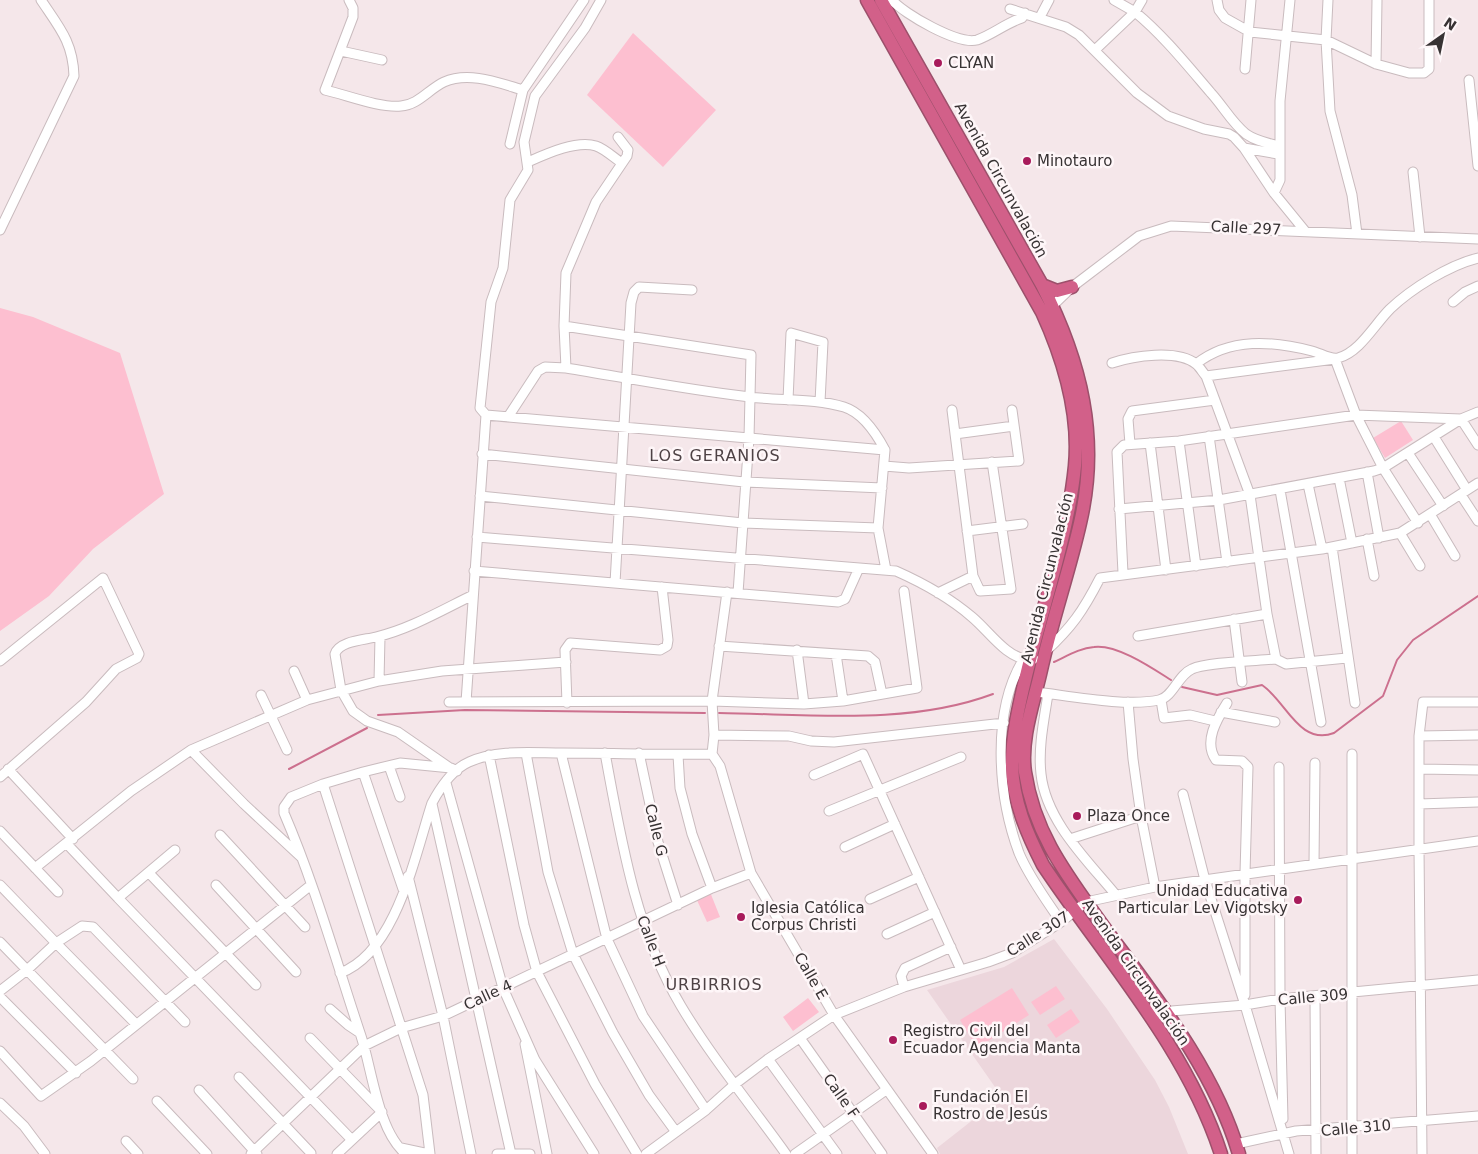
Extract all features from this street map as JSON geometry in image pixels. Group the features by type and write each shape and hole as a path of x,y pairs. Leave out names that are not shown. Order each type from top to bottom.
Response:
{"highway":[{"name":"Avenida Circunvalación","path":"867,0 1047,309 1064,330 1080,381 1087,428 1088,469 1081,522 1045,652 1042,693 1027,729 1024,770 1031,804 1054,856 1166,1012 1209,1083 1237,1149"},
{"name":"Avenida Circunvalación","path":"880,0 1042,285 1067,381 1075,425 1075,465 1067,516 1026,660 1013,739 1012,767 1018,806 1030,840 1044,865 1148,1013 1191,1082 1203,1105 1221,1154"},
{"path":"1042,285 1057,291 1072,287"}],"street":[{"path":"0,230 74,76 73,58 68,41 41,0"},
{"path":"349,0 353,12 341,51 325,90 390,106 402,106 417,102 444,82 462,78 485,79 523,90"},
{"path":"510,144 523,90 584,0"},
{"path":"601,0 586,28 535,96 524,142 528,170 510,200 502,268 491,302 480,408 486,415 885,450"},
{"path":"892,0 907,13 965,40 982,38 1022,18 1025,13"},
{"path":"1040,17 1050,0"},
{"path":"1114,0 1134,12 1150,25 1246,133 1279,150"},
{"path":"1096,49 1134,12 1142,0"},
{"path":"1216,0 1219,10 1225,18 1250,32 1326,40 1376,64 1409,73 1427,71 1430,0"},
{"path":"1245,69 1250,32 1251,0"},
{"path":"1274,193 1280,180 1279,150 1290,0"},
{"path":"1328,0 1326,40 1330,111 1352,195 1357,234"},
{"path":"1376,64 1377,0"},
{"path":"1010,10 1040,17 1066,27 1096,49 1137,93 1168,116 1204,129 1229,134 1244,148 1274,193 1305,231"},
{"path":"341,51 382,60"},
{"path":"1469,80 1478,166"},
{"path":"566,368 564,290 571,258 596,202 628,153 618,137"},
{"path":"528,162 554,151 590,145 600,148 622,163"},
{"path":"1244,148 1279,150"},
{"path":"1413,172 1420,237"},
{"name":"Calle 297","path":"1047,309 1072,287 1139,236 1171,226 1478,239"},
{"path":"1206,376 1335,359 1345,356 1360,344 1401,299 1462,262 1478,258"},
{"path":"1453,302 1465,292 1478,286"},
{"path":"614,583 631,303 636,288 692,290"},
{"path":"564,326 751,356 749,438 744,482 738,593"},
{"path":"788,400 791,333 823,342 820,402"},
{"path":"1196,364 1204,358 1228,347 1258,342 1288,345 1335,359"},
{"path":"1112,363 1130,357 1154,355 1181,358 1196,364 1206,376 1250,495 1267,614 1276,659"},
{"path":"1335,359 1356,415 1383,468 1418,522"},
{"path":"508,417 538,372 545,368 566,368 750,397 820,402 846,407 863,419 877,435 885,450 878,528 886,570"},
{"path":"1130,444 1128,419 1132,411 1215,400"},
{"path":"952,410 973,576 980,591 1011,589 992,462"},
{"path":"884,466 909,468 1018,461 1012,410"},
{"path":"1119,509 1219,500 1280,490 1383,468 1461,419 1478,412"},
{"path":"466,702 486,415"},
{"path":"1123,573 1117,452 1124,445 1179,441 1356,415 1461,419"},
{"path":"1461,419 1478,445"},
{"path":"955,434 1014,426"},
{"path":"1209,436 1227,562"},
{"path":"1434,437 1478,521"},
{"path":"1179,441 1196,566"},
{"path":"1150,443 1166,570"},
{"path":"1408,452 1443,506"},
{"path":"482,454 744,482 882,488"},
{"path":"1367,472 1379,538"},
{"path":"1339,478 1352,543"},
{"path":"1308,484 1322,549"},
{"path":"1061,922 1020,855 1009,819 1001,772 1004,707 1015,672 1026,660 1045,652 1070,629 1085,607 1100,578 1123,573 1166,570 1322,549 1400,533 1478,484"},
{"path":"1280,490 1322,722"},
{"path":"480,496 743,523 878,528"},
{"path":"1430,514 1455,556"},
{"path":"967,531 1023,524"},
{"path":"1400,533 1420,566"},
{"path":"477,537 896,571 920,581 938,593 973,617 1013,656 1026,660"},
{"path":"1367,539 1374,576"},
{"path":"1332,547 1355,703"},
{"path":"474,571 838,602 844,598 859,568"},
{"path":"938,593 973,576"},
{"path":"0,661 103,578 139,654 136,658 116,669 86,702 0,778"},
{"path":"568,703 565,650 572,642 660,650 665,648 668,642 662,587"},
{"path":"449,702 568,703 712,700 804,704 843,701 917,688 904,591"},
{"path":"406,1154 396,1146 382,1112 360,1033 304,859 284,813 284,807 291,797 323,784 363,772 400,764 454,769 489,755 526,753 712,754 714,735 712,700 727,592"},
{"path":"454,769 398,732 359,716 352,711 341,690 335,654 336,649 341,646 380,637 415,623 473,595"},
{"path":"1138,636 1267,614"},
{"path":"1234,619 1242,682"},
{"path":"379,681 380,637"},
{"path":"719,646 797,650 872,658 882,694"},
{"path":"797,650 804,704"},
{"path":"836,654 843,701"},
{"path":"1115,894 1070,839 1048,802 1041,775 1042,693 1128,702 1161,700 1182,675 1191,669 1276,659 1286,664 1347,658"},
{"path":"35,868 131,791 191,750 307,700 379,681 442,671 566,662"},
{"path":"294,671 307,700"},
{"path":"261,695 287,750"},
{"path":"1161,700 1164,718 1190,716 1215,721"},
{"path":"1128,702 1132,759 1155,887"},
{"path":"1422,1154 1419,804 1420,736 1423,702 1478,702"},
{"path":"1227,703 1215,721 1211,737 1214,758 1219,762 1242,761 1248,767 1245,873 1245,1005"},
{"path":"1221,712 1275,722"},
{"path":"714,735 789,736 811,741 834,742 1004,723"},
{"path":"1420,736 1478,735"},
{"path":"191,750 244,804 304,859"},
{"path":"526,753 548,872 573,954 613,1033 649,1095 676,1132"},
{"path":"561,753 607,939 643,1016 706,1110"},
{"name":"Calle H","path":"605,753 630,882 643,922 680,1005 721,1068 735,1084 786,1154"},
{"name":"Calle G","path":"639,753 658,842 678,905"},
{"name":"Calle E","path":"712,754 720,766 752,873 834,1014 933,1154"},
{"path":"814,775 863,754 961,970"},
{"path":"1352,754 1352,1154"},
{"path":"489,755 524,925 537,972 595,1084 637,1154"},
{"path":"678,755 680,788 692,834 712,888"},
{"path":"829,811 961,757"},
{"path":"1314,864 1315,763"},
{"path":"388,766 400,798"},
{"path":"1279,766 1280,999 1284,1133"},
{"path":"8,769 118,898 352,1140"},
{"path":"340,973 353,968 375,946 394,917 432,804 454,769"},
{"path":"1420,769 1478,770"},
{"path":"363,772 403,889"},
{"path":"446,783 503,988 526,1040 562,1105 594,1154"},
{"path":"323,784 423,1095 430,1154 396,1146"},
{"path":"1183,794 1205,880 1245,1005 1289,1154"},
{"path":"1419,804 1478,802"},
{"path":"432,804 511,1154"},
{"path":"1070,839 1141,816"},
{"path":"845,847 895,824"},
{"path":"0,831 58,892"},
{"path":"220,835 305,927"},
{"name":"Calle 307","path":"646,1154 706,1110 735,1084 768,1059 834,1014 904,987 1012,952 1061,922 1086,902 1115,894 1155,887 1478,841"},
{"path":"118,898 175,850"},
{"path":"149,873 256,985"},
{"name":"Calle 4","path":"254,1153 310,1096 364,1046 401,1028 443,1016 712,888 752,873"},
{"path":"408,876 443,1016 471,1154"},
{"path":"870,900 919,876"},
{"path":"0,885 136,1024"},
{"path":"216,885 296,972"},
{"path":"0,1051 41,1096 76,1073 311,885"},
{"path":"887,934 935,912"},
{"path":"0,991 27,970 56,943 82,926 93,927 185,1022"},
{"path":"0,942 133,1079"},
{"path":"904,987 901,976 905,968 951,947"},
{"name":"Calle 309","path":"1148,1013 1245,1005 1280,999 1478,980"},
{"path":"1315,996 1316,1154"},
{"path":"0,997 76,1073"},
{"path":"330,1009 348,1026 360,1033"},
{"path":"310,1038 382,1112"},
{"name":"Calle F","path":"800,1038 882,1154"},
{"path":"526,1040 525,1051 547,1154"},
{"path":"768,1059 837,1154"},
{"path":"239,1077 311,1153"},
{"path":"199,1090 254,1153"},
{"path":"796,1154 886,1090"},
{"path":"157,1101 207,1154"},
{"path":"0,1103 24,1126 45,1154"},
{"path":"337,1154 382,1112"},
{"name":"Calle 310","path":"1237,1149 1284,1133 1478,1116"},
{"path":"126,1141 138,1154"},
{"path":"497,1154 530,1154"}],"shaded area":[{"path":"633,33 716,110 663,167 587,95"},
{"path":"0,308 33,317 120,353 164,494 93,549 49,596 0,631"},
{"path":"1401,421 1413,440 1385,458 1373,438"},
{"path":"710,892 720,917 707,922 696,898"},
{"path":"1054,939 1107,1009 1155,1080 1169,1107 1188,1154 940,1154 937,1148 1002,1097 927,990 1004,967"},
{"path":"1056,986 1065,999 1040,1015 1031,1002"},
{"path":"1012,988 1029,1015 977,1048 960,1020"},
{"path":"808,998 819,1012 793,1031 783,1017"},
{"path":"1071,1009 1080,1022 1056,1038 1047,1025"}],"waterway":[{"path":"1182,687 1217,695 1262,685 1271,692 1302,728 1311,733 1322,735 1334,733 1383,696 1397,660 1413,640 1478,596"},
{"path":"1054,662 1084,649 1103,647 1134,658 1171,680"},
{"path":"719,713 823,716 892,714 927,711 993,694"},
{"path":"378,715 465,710 705,713"},
{"path":"289,769 367,728"}],"place":[{"name":"CLYAN","path":"938,63"},
{"name":"Minotauro","path":"1027,161"},
{"name":"Plaza Once","path":"1077,816"},
{"name":"Unidad Educativa Particular Lev Vigotsky","path":"1298,900"},
{"name":"Iglesia Católica Corpus Christi","path":"741,917"},
{"name":"Registro Civil del Ecuador Agencia Manta","path":"893,1040"},
{"name":"Fundación El Rostro de Jesús","path":"923,1106"}],"district":[{"name":"LOS GERANIOS","path":"715,455"},
{"name":"URBIRRIOS","path":"714,984"}]}
